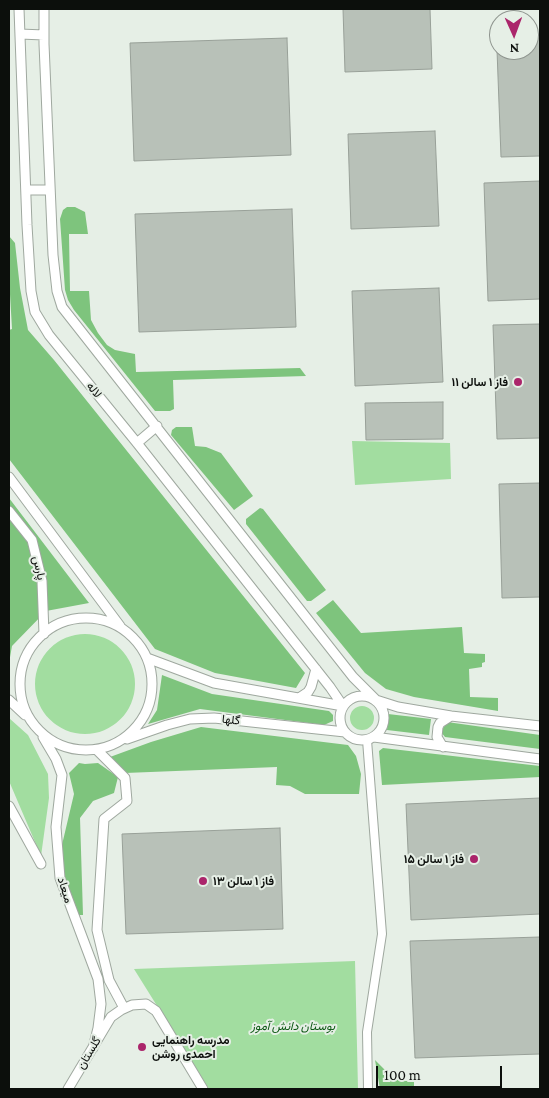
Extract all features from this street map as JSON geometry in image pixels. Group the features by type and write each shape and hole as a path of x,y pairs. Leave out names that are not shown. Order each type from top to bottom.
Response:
{"street":[{"name":"لاله","path":"19,9 31,291 35,312 49,335 138,443 343,706"},
{"path":"44,9 50,190 57,291 62,307 353,678 376,700 384,712 385,719 379,733 370,739"},
{"path":"20,34 44,35"},
{"path":"27,190 50,190"},
{"path":"138,443 157,426"},
{"path":"9,477 122,629 140,646 147,658 151,673 152,689 149,705 138,725 120,741 97,750 84,751 54,742 41,733 29,718 9,700"},
{"name":"پارس","path":"9,511 32,540 42,581 44,634"},
{"path":"29,718 22,702 20,684 22,667 29,651 44,634 54,626 71,620 88,618 106,621 122,629"},
{"path":"147,658 214,683 343,706"},
{"path":"299,698 308,692 311,687 316,669"},
{"path":"540,726 451,716 398,707 369,697 355,697 343,706 340,719 345,732 355,739 370,739 540,759"},
{"path":"443,747 437,737 438,727 440,723 451,716"},
{"name":"گلها","path":"120,741 190,719 214,718 345,732"},
{"name":"میعاد","path":"41,733 56,759 62,775 56,827 60,878 98,979 101,1004 93,1048"},
{"path":"368,1089 367,1032 382,934 370,739"},
{"path":"97,750 124,778 127,801 104,819 97,930 109,980 124,1008 132,1004 146,1004 156,1011 203,1089"},
{"path":"9,806 41,864"},
{"path":"82,938 97,930"},
{"name":"گلستان","path":"68,1089 111,1017 124,1008"}],"green space":[{"path":"67,207 75,207 85,212 88,234 69,234 70,291 89,291 91,320 98,333 107,345 115,350 135,354 136,372 300,368 306,376 173,380 174,409 170,411 155,411 68,300 65,290 60,219 63,210"},
{"path":"9,236 15,243 20,288 28,330 305,673 296,688 215,673 155,649 9,459 9,330 12,329"},
{"path":"176,427 192,427 195,446 206,447 221,453 253,496 234,510 171,435 172,430"},
{"path":"352,441 450,443 451,479 355,485"},
{"path":"9,498 89,603 46,611 12,646 9,663"},
{"path":"260,508 263,509 326,590 311,601 307,601 246,524 246,519"},
{"path":"333,600 361,633 462,627 464,653 485,654 485,662 482,663 482,667 469,669 470,697 498,698 498,711 414,697 386,689 365,673 316,613"},
{"path":"85,634 104,638 121,648 131,665 135,684 131,703 121,720 104,730 85,734 66,730 49,720 39,703 35,684 39,665 49,648 66,638"},
{"path":"162,675 212,694 329,711 333,715 333,721 324,725 200,709 148,724 157,710"},
{"path":"362,706 371,709 374,718 371,727 362,730 353,727 350,718 353,709"},
{"path":"388,714 431,719 429,735 387,730"},
{"path":"9,718 28,735 48,774 49,798 41,856 9,781"},
{"path":"447,722 540,735 540,749 445,737 441,732"},
{"path":"201,727 348,745 356,756 361,774 359,794 305,794 290,786 276,785 277,767 125,773 110,757"},
{"path":"383,748 540,766 540,777 382,785 379,751"},
{"path":"79,763 98,763 118,777 114,793 93,801 80,818 83,915 79,915 67,893 62,869 61,849 74,794 69,773"},
{"name":"بوستان دانش آموز","path":"355,961 358,1089 209,1089 134,969"},
{"path":"375,1060 389,1074 400,1081 414,1081 414,1089 380,1089"}],"building":[{"path":"343,9 430,9 432,69 345,72"},
{"path":"287,38 291,155 134,161 130,43"},
{"path":"540,38 540,156 501,157 497,60 539,60"},
{"path":"435,131 439,226 351,229 348,134"},
{"path":"540,181 540,299 488,301 484,183"},
{"path":"292,209 296,327 139,332 135,214"},
{"path":"439,288 443,382 355,386 352,291"},
{"name":"فاز ۱ سالن ۱۱","path":"540,324 540,438 497,439 493,325"},
{"path":"443,402 443,439 366,440 365,403"},
{"path":"540,483 540,597 502,598 499,484"},
{"name":"فاز ۱ سالن ۱۵","path":"540,798 540,914 411,920 406,804"},
{"name":"فاز ۱ سالن ۱۳","path":"280,828 283,929 126,934 122,834"},
{"path":"540,937 540,1054 415,1058 410,941"}],"place":[{"name":"فاز ۱ سالن ۱۱","path":"518,382"},
{"name":"فاز ۱ سالن ۱۵","path":"474,859"},
{"name":"فاز ۱ سالن ۱۳","path":"203,881"},
{"name":"مدرسه راهنمایی احمدی روشن","path":"142,1047"}]}
